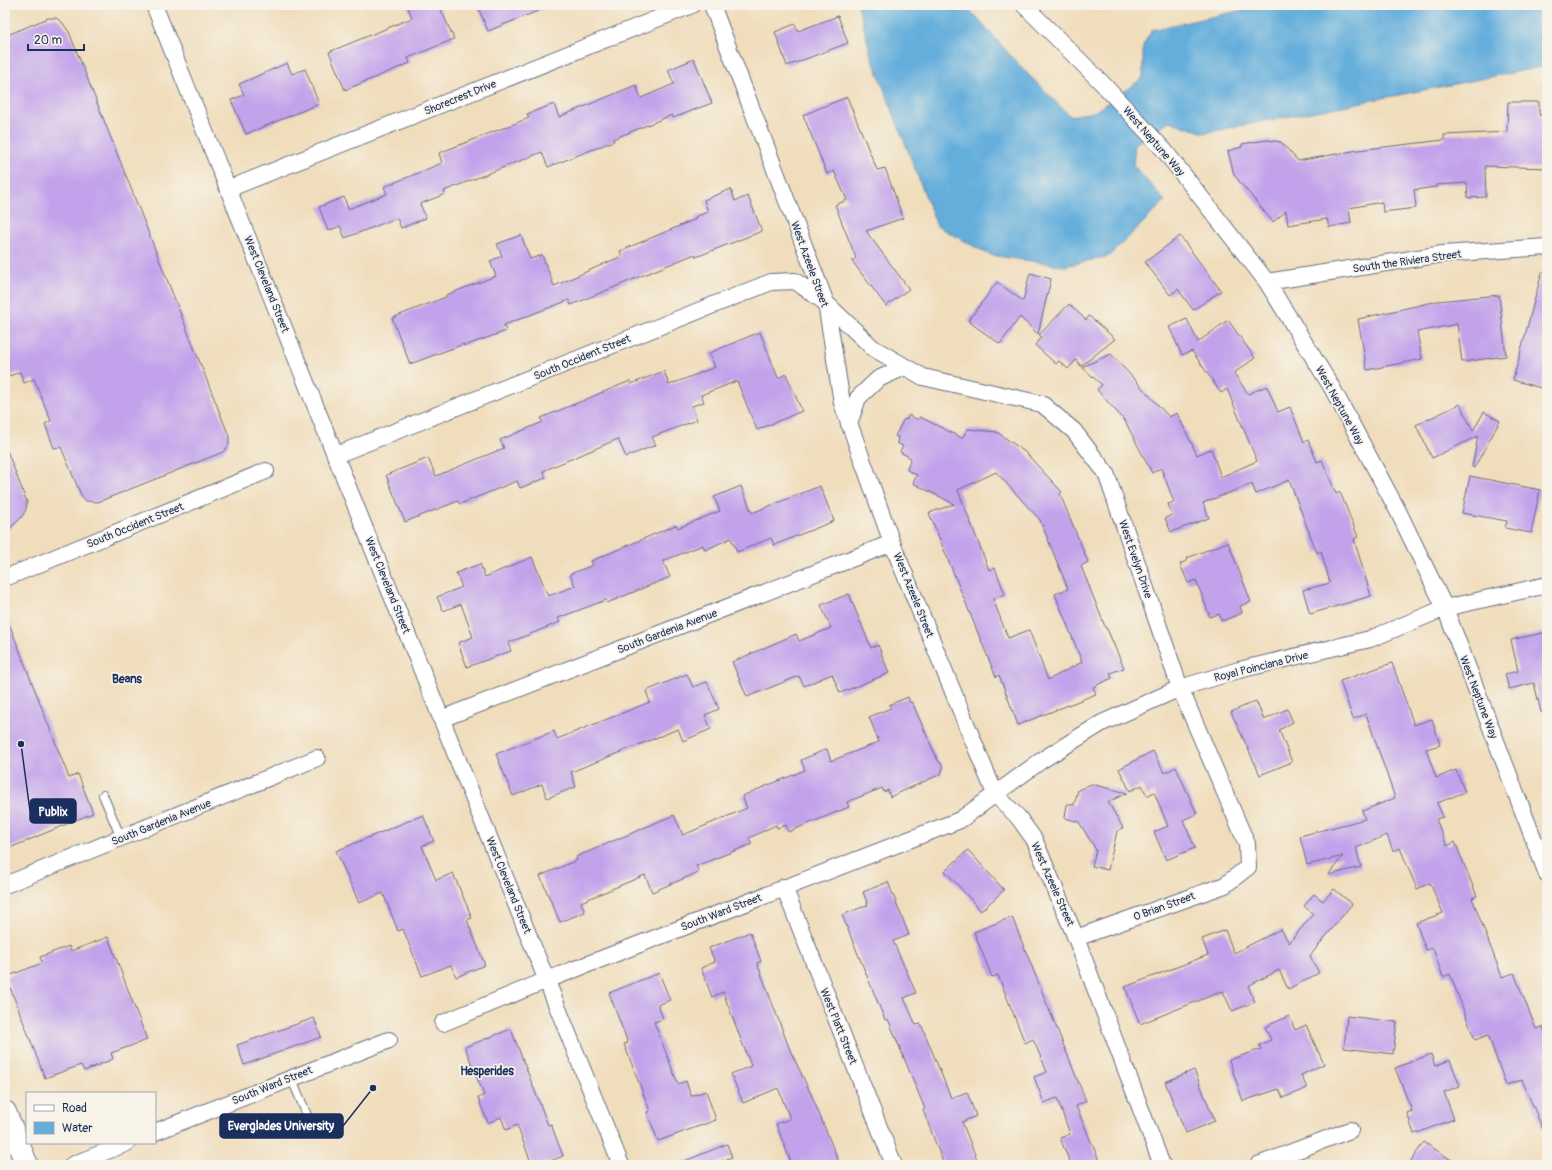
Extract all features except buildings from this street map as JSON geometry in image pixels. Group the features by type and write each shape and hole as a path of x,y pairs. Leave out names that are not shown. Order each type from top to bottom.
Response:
{"main road":[{"path":"5,1112 26,1165"}],"street":[{"name":"West Cleveland Street","path":"154,5 621,1165"},
{"name":"Shorecrest Drive","path":"228,189 692,5"},
{"name":"West Azeele Street","path":"712,5 826,303 842,403 892,543 995,794 1018,817 1034,839 1076,938 1162,1165"},
{"name":"West Neptune Way","path":"1024,5 1101,82 1164,150 1267,282 1331,386 1398,511 1445,608 1547,874"},
{"name":"South the Riviera Street","path":"1267,282 1443,254 1547,247"},
{"name":"South Occident Street","path":"336,455 771,282 795,281 826,303"},
{"name":"West Evelyn Drive","path":"826,303 872,348 923,377 1042,404 1074,431 1106,473 1180,688 1247,844 1248,867"},
{"path":"849,424 858,398 878,379 905,367"},
{"name":"South Occident Street","path":"5,578 266,471"},
{"name":"South Gardenia Avenue","path":"442,719 892,543"},
{"name":"Royal Poinciana Drive","path":"995,794 1042,760 1102,723 1180,688 1239,670 1370,639 1445,608 1547,586"},
{"name":"South Gardenia Avenue","path":"5,886 317,758"},
{"name":"South Ward Street","path":"443,1023 547,980 960,820 995,794"},
{"name":"O Brian Street","path":"1076,938 1225,885 1248,867"},
{"name":"West Platt Street","path":"784,887 894,1165"},
{"name":"South Ward Street","path":"156,1132 291,1077 389,1040"},
{"path":"1258,1165 1350,1130"},
{"path":"72,1165 124,1144"}],"lane":[{"path":"103,794 121,838"},
{"path":"291,1077 307,1115"}],"water":[{"path":"858,5 965,5 1020,66 1070,116 1094,112 1143,78 1143,45 1152,30 1265,5 1417,5 1418,7 1424,5 1547,5 1547,66 1204,133 1169,121 1135,144 1133,165 1165,201 1109,256 1065,266 990,255 937,226 871,55"}],"place":[{"name":"Publix","path":"21,744"},
{"name":"Everglades University","path":"373,1088"}],"district":[{"name":"Beans","path":"127,679"},
{"name":"Hesperides","path":"487,1071"}]}
